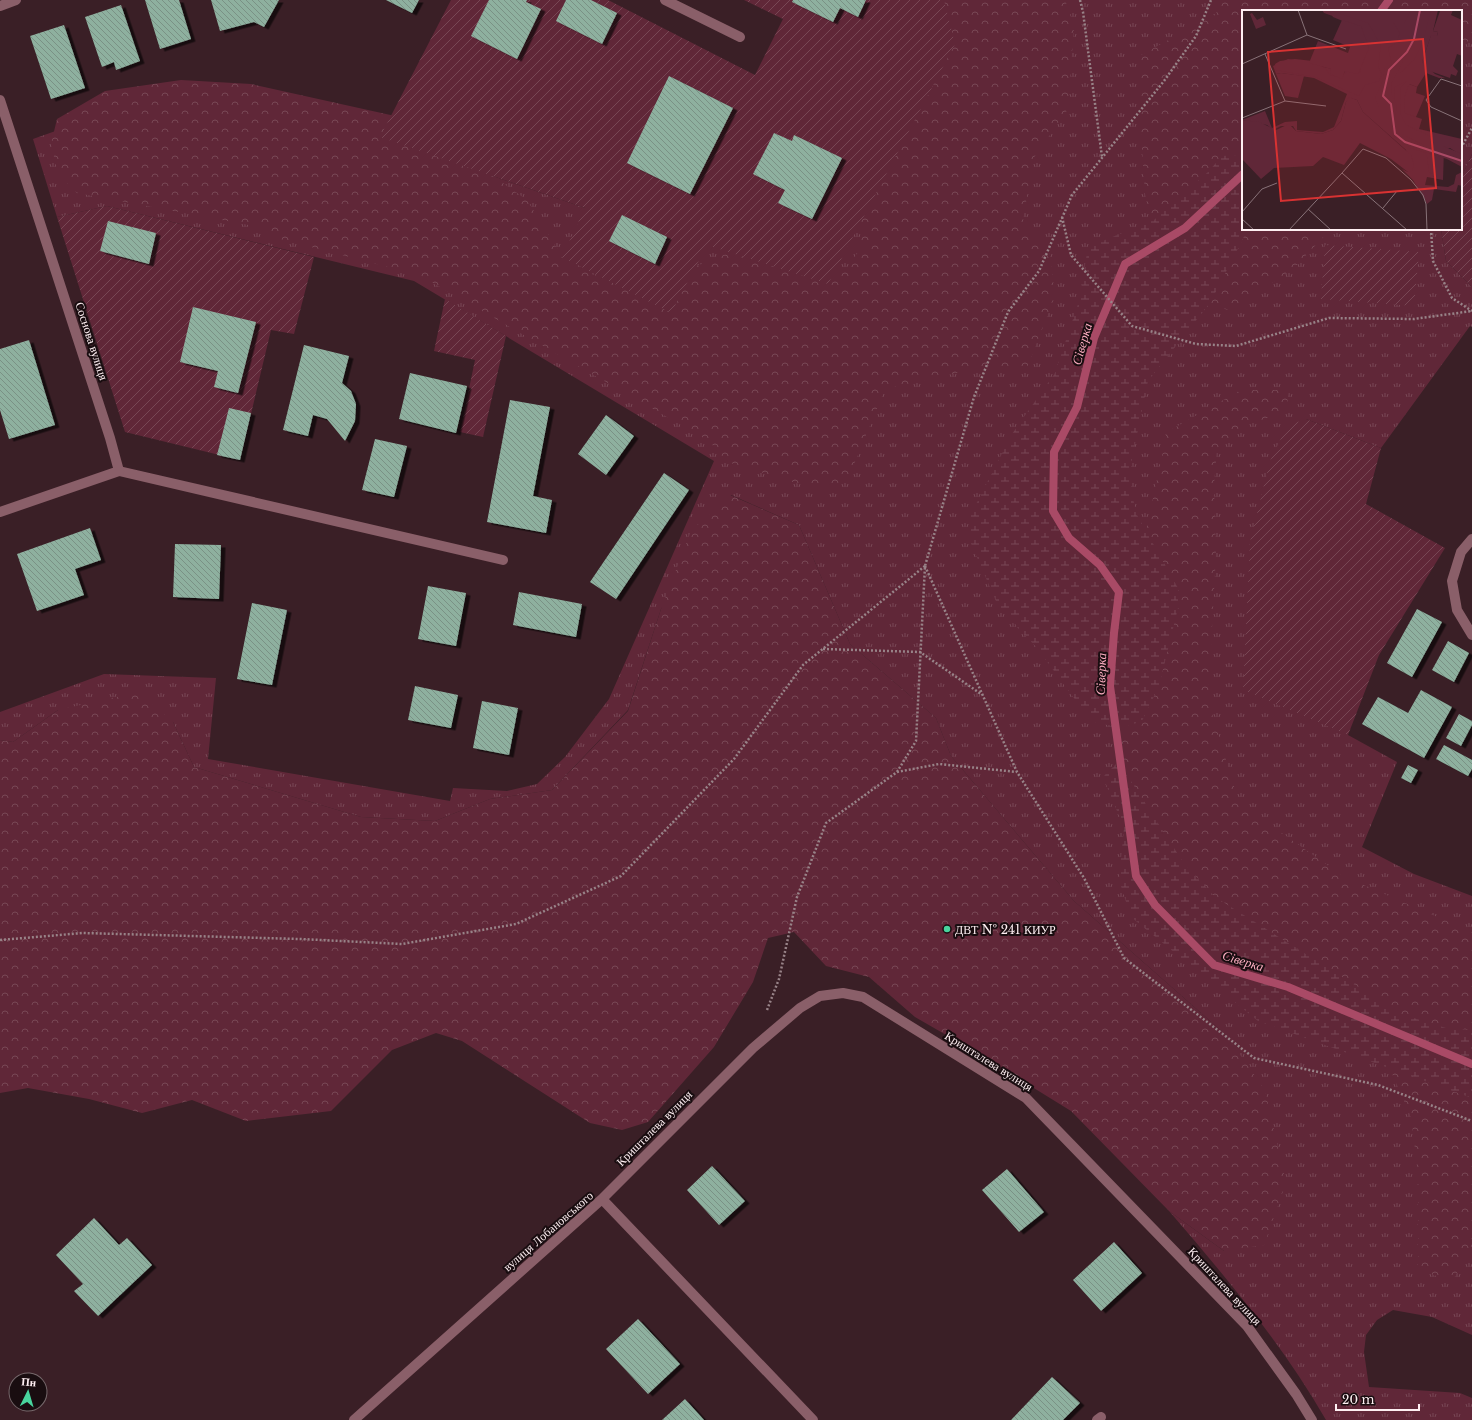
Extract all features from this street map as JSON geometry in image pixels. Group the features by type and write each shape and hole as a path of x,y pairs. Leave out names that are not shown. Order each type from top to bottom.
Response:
{"street":[{"path":"0,6 16,0"},
{"path":"665,0 740,38"},
{"name":"Соснова вулиця","path":"0,100 108,431 119,471"},
{"path":"0,512 119,471 503,560"},
{"path":"1472,539 1461,552 1452,581 1457,610 1472,635"},
{"name":"Кришталева вулиця","path":"602,1199 753,1048 800,1008 820,996 843,993 863,997 1026,1098 1246,1326 1296,1394 1312,1420"},
{"name":"вулиця Лобановського","path":"354,1420 602,1199 813,1420"}],"path":[{"path":"1080,0 1083,12 1102,157"},
{"path":"766,1013 779,979 797,897 826,823 897,772 916,741 925,566 974,397 1008,312 1039,271 1072,195 1164,81 1196,36 1211,0"},
{"path":"1462,146 1472,128"},
{"path":"1062,217 1071,255 1132,326 1196,344 1236,346 1329,318 1414,319 1472,311"},
{"path":"1431,230 1433,261 1452,298 1472,311"},
{"path":"0,940 83,933 292,939 402,944 516,924 621,876 734,759 803,665 925,566"},
{"path":"925,566 1017,772 1084,878 1124,958 1254,1058 1378,1085 1472,1120"},
{"path":"823,649 920,652 982,694"},
{"path":"897,772 939,764 1017,772"}],"green space":[{"path":"451,0 608,0 755,75 783,19 744,0 944,0 955,44 828,284 707,245 671,313 562,257 585,208 380,137"},
{"path":"900,0 1065,0 1074,26 1068,109 1033,159 1022,227 1049,248 1055,296 1027,368 965,371 885,389 848,479 819,490 727,462 709,441 419,275 276,238 254,226 77,193 58,174 51,144 57,119 105,91 181,80 251,84 413,120 527,200 568,266 655,296 694,267 741,248 819,269 846,269 861,248 859,204"},
{"path":"944,0 1472,0 1472,154 1462,176 1462,10 1242,10 1242,230 1441,230 1446,261 1472,287 1472,327 1470,326 1381,448 1306,419 1348,735 1397,762 1362,847 1414,874 1472,896 1472,1335 1432,1317 1393,1310 1377,1320 1366,1335 1364,1352 1369,1387 1460,1393 1472,1398 1472,1420 1326,1420 1309,1392 1272,1338 1232,1286 1169,1211 1224,1251 1226,1035 1074,901 951,756 936,718 850,644 799,525 731,495 661,609 628,710 552,790 490,799 435,821 361,817 194,767 173,722 58,710 13,742 0,740 0,712 104,674 216,678 208,759 450,801 453,788 507,791 537,784 565,757 609,699 714,461 414,281 107,206 57,217 33,139 185,85 292,106 585,208 707,245"},
{"path":"1224,0 1472,0 1472,35 1462,50 1462,10 1242,10 1242,230 1330,230 1292,270 1229,310 1168,296 1145,194 1141,133 1139,56 1215,15"},
{"path":"1472,154 1472,287 1446,261 1441,230 1462,230 1462,176"},
{"path":"1240,155 1242,156 1242,230 1247,230 1210,303 1148,381 1131,464 1131,491 1137,515 1178,588 1178,608 1159,686 1142,721 1125,727 1107,725 1091,721 1037,648 999,608 969,539 969,518 1012,434 1055,373 1079,301 1088,247 1154,220 1208,172 1222,156"},
{"path":"107,206 314,257 294,334 271,330 240,460 125,432 57,217"},
{"path":"1325,245 1419,252 1414,306 1321,299"},
{"path":"445,299 506,336 483,437 460,432 475,360 434,351"},
{"path":"1241,390 1289,390 1286,412 1240,427 1217,449 1214,485 1216,555 1208,700 1239,803 1343,876 1472,932 1472,1244 1452,1282 1418,1269 1418,1174 1411,1117 1379,1044 1197,921 1116,775 1130,607 1167,432"},
{"path":"1306,419 1381,448 1366,504 1445,548 1379,655 1348,735 1243,690 1250,542 1270,461 1287,426"},
{"path":"730,495 799,525 850,644 936,718 951,756 1074,901 1226,1035 1265,1090 1286,1183 1264,1245 1224,1251 1169,1211 1071,1111 974,1051 915,1017 869,977 826,966 794,932 768,938 753,982 714,1047 648,1122 622,1130 590,1123 462,1041 436,1033 392,1050 331,1111 246,1121 192,1100 142,1113 89,1099 28,1088 0,1093 0,740 13,742 58,710 139,692 173,722 194,767 361,817 435,821 490,799 552,790 628,711 661,609 691,531"},
{"path":"1116,764 1129,778 1183,862 1215,897 1401,1014 1446,1028 1472,1030 1472,1098 1258,1021 1131,917 1119,880 1124,828 1103,777"}],"building":[{"path":"145,0 179,0 191,39 160,49"},
{"path":"211,0 279,0 264,27 254,22 220,31"},
{"path":"386,0 419,0 412,13"},
{"path":"489,0 527,0 526,2 541,9 517,59 471,36"},
{"path":"566,0 591,0 617,13 602,44 556,21"},
{"path":"793,0 866,0 858,17 840,8 833,22 792,2"},
{"path":"121,5 140,61 116,70 114,62 102,67 85,17"},
{"path":"64,25 85,88 51,99 30,36"},
{"path":"669,76 733,108 690,194 627,163"},
{"path":"774,133 792,141 794,135 842,158 812,219 778,203 785,190 753,174"},
{"path":"622,215 667,237 655,264 609,241"},
{"path":"108,221 156,233 149,264 100,251"},
{"path":"193,307 256,322 238,393 214,387 218,371 180,362"},
{"path":"29,340 55,425 9,439 0,410 0,349"},
{"path":"304,345 349,356 342,383 351,391 356,404 355,421 345,441 327,419 313,415 308,436 283,430"},
{"path":"410,373 467,386 456,433 399,419"},
{"path":"510,400 550,407 533,496 552,500 546,533 487,522"},
{"path":"229,408 251,413 240,460 217,455"},
{"path":"606,415 634,436 606,475 578,454"},
{"path":"375,439 407,446 394,497 362,490"},
{"path":"664,473 689,490 616,599 590,582"},
{"path":"90,528 101,560 75,569 84,595 37,611 17,554"},
{"path":"175,544 221,545 219,599 173,597"},
{"path":"428,586 466,593 456,646 418,639"},
{"path":"519,592 582,604 576,637 513,625"},
{"path":"252,603 287,610 272,685 237,679"},
{"path":"1417,609 1442,622 1412,677 1387,663"},
{"path":"1448,641 1469,653 1454,682 1432,670"},
{"path":"415,686 458,695 451,728 408,720"},
{"path":"1421,690 1452,707 1424,758 1362,724 1378,697 1408,713"},
{"path":"482,701 518,708 509,755 473,748"},
{"path":"1459,714 1472,721 1472,725 1461,746 1446,738"},
{"path":"1444,745 1472,760 1472,769 1468,776 1436,759"},
{"path":"1408,765 1418,770 1411,783 1401,778"},
{"path":"712,1166 745,1201 719,1225 687,1190"},
{"path":"1007,1169 1044,1212 1019,1232 982,1190"},
{"path":"94,1218 119,1245 127,1238 152,1265 98,1316 74,1291 83,1284 56,1255"},
{"path":"1114,1242 1142,1273 1101,1311 1073,1280"},
{"path":"638,1319 680,1364 648,1394 606,1349"},
{"path":"1052,1377 1080,1403 1063,1420 1011,1420"},
{"path":"685,1399 704,1420 662,1420"}],"waterway":[{"name":"Сіверка","path":"1382,10 1389,0"},
{"name":"Сіверка","path":"1242,175 1185,228 1125,264 1094,338 1077,407 1054,452 1053,511 1069,538 1100,565 1119,592 1110,686 1136,876 1155,905 1214,965 1288,987 1472,1064"}],"place":[{"name":"ДВТ № 241 КИУР","path":"947,929"}]}
